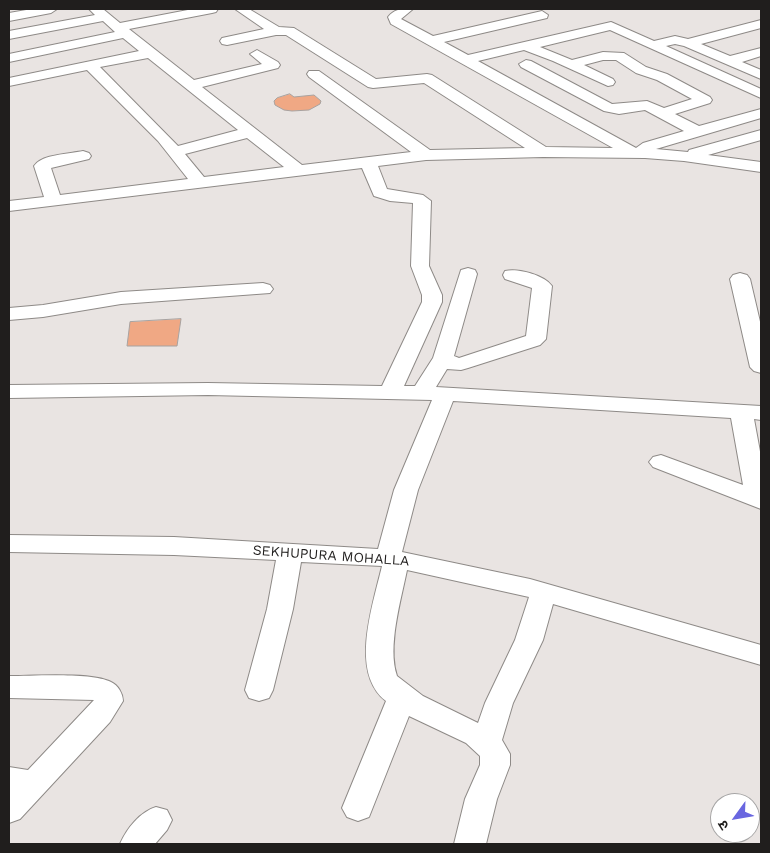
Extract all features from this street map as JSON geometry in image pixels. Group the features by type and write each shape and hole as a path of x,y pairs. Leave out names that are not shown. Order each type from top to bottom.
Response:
{"street":[{"path":"9,17 51,9"},
{"path":"9,58 212,9"},
{"path":"241,9 276,31 294,33 373,84 427,78 543,152"},
{"path":"407,9 394,17 394,19 430,41 640,153"},
{"path":"9,36 102,11 150,53 300,171"},
{"path":"430,41 542,15"},
{"path":"688,43 761,24"},
{"path":"465,60 608,26 615,27 761,94"},
{"path":"251,71 229,53 276,31"},
{"path":"654,45 675,40 688,43 761,75"},
{"path":"525,46 617,80"},
{"path":"730,61 761,52"},
{"path":"9,82 150,53"},
{"path":"192,85 273,65 257,54"},
{"path":"571,64 615,55 705,100 662,113"},
{"path":"526,64 614,109 643,105 698,132"},
{"path":"90,65 176,151 199,182"},
{"path":"576,90 646,72"},
{"path":"314,74 426,155"},
{"path":"640,153 649,146 761,113"},
{"path":"176,151 251,132"},
{"path":"684,156 761,136"},
{"path":"9,206 426,155 543,152 640,153 684,156 761,167"},
{"path":"54,200 42,166 47,163 83,156"},
{"path":"368,162 380,192 389,196 413,197 422,201 420,266 432,295 432,302 390,392"},
{"path":"468,274 406,490 392,559 382,629 380,671 383,680 389,688 402,697 477,734 487,742 495,754 494,765 481,799 470,844"},
{"path":"443,358 453,364 461,364 536,339 542,286 536,282 512,275"},
{"path":"740,279 761,367"},
{"path":"9,314 43,311 121,298 264,289"},
{"path":"9,392 208,388 390,392 751,412 760,501 661,462"},
{"name":"SEKHUPURA MOHALLA","path":"9,544 174,546 392,559 419,563 543,593 761,655"},
{"path":"260,690 280,609 290,552"},
{"path":"487,742 499,703 529,640 543,593"},
{"path":"9,687 94,688 102,690 110,697 110,701 100,714 21,782 9,810"},
{"path":"358,808 402,697"},
{"path":"136,844 156,820"}],"building":[{"path":"290,94 294,97 314,95 321,101 320,104 309,110 284,110 275,105 274,101 277,98"},
{"path":"181,319 177,346 127,346 130,322"}]}
